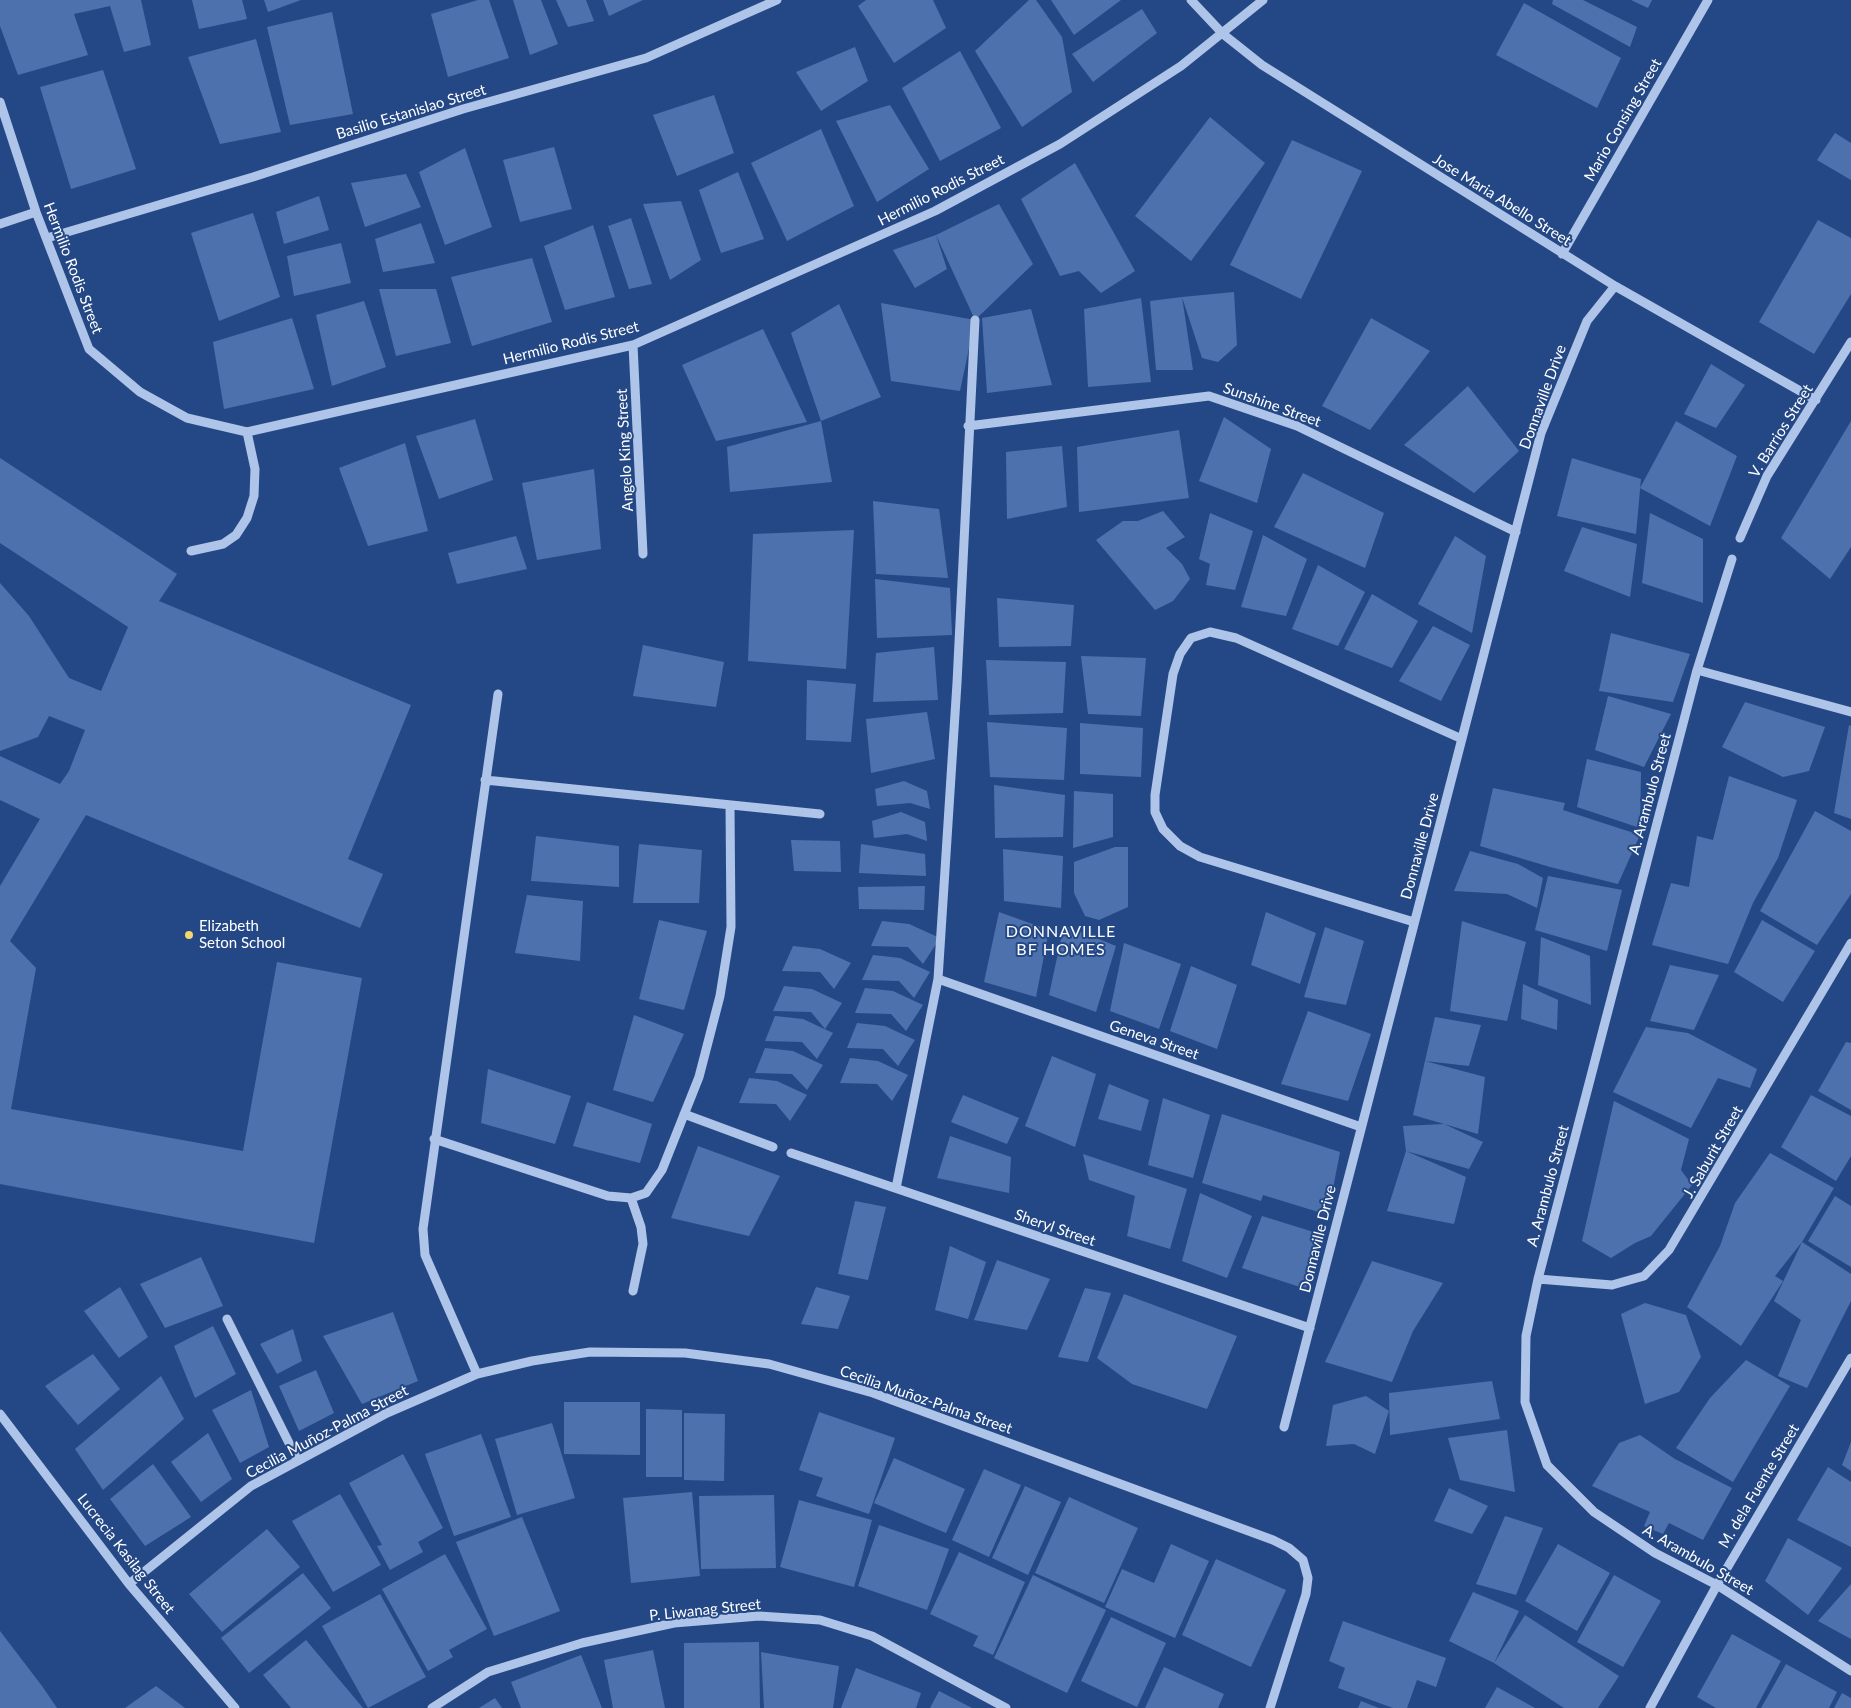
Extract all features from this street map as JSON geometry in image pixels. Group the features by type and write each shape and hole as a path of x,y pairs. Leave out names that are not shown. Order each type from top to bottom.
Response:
{"street":[{"name":"Basilio Estanislao Street","path":"47,238 254,177 463,109 646,58 777,0"},
{"name":"Jose Maria Abello Street","path":"1190,0 1224,34 1262,64 1562,254 1816,400"},
{"name":"Hermilio Rodis Street","path":"0,102 36,212 89,349 140,392 187,418 247,432 633,345 935,211 1060,144 1181,66 1224,34 1264,0"},
{"name":"Mario Consing Street","path":"1562,254 1708,0"},
{"path":"0,224 36,212"},
{"name":"Donnaville Drive","path":"1284,1427 1541,432 1587,321 1615,286"},
{"path":"896,1188 938,979 957,683 968,426 975,320"},
{"name":"V. Barrios Street","path":"1740,538 1767,476 1851,342"},
{"name":"Angelo King Street","path":"633,345 643,554"},
{"name":"Sunshine Street","path":"968,426 1209,396 1297,426 1516,532"},
{"path":"191,551 223,544 236,535 247,518 254,496 255,468 247,432"},
{"name":"A. Arambulo Street","path":"1732,559 1697,670 1538,1279 1526,1336 1525,1402 1547,1465 1594,1512 1655,1553 1717,1585 1851,1671"},
{"path":"1414,922 1200,857 1180,846 1163,829 1155,812 1155,795 1173,674 1180,654 1191,638 1210,632 1236,638 1462,739"},
{"path":"1697,670 1851,712"},
{"path":"476,1374 425,1255 423,1229 434,1139 498,694"},
{"path":"485,780 820,814"},
{"path":"434,1139 608,1196 631,1198 646,1193 662,1170 699,1077 720,996 732,927 730,805"},
{"name":"J. Saburit Street","path":"1538,1279 1612,1285 1644,1276 1669,1250 1851,943"},
{"name":"Geneva Street","path":"938,979 1361,1127"},
{"path":"684,1114 773,1146"},
{"name":"Sheryl Street","path":"791,1153 1310,1328"},
{"path":"631,1198 641,1228 643,1244 633,1291"},
{"path":"227,1319 298,1461"},
{"name":"Cecilia Muñoz-Palma Street","path":"129,1584 251,1486 387,1413 476,1374 532,1361 590,1352 684,1353 768,1364 873,1392 1273,1540 1289,1548 1303,1560 1308,1578 1306,1594 1270,1708"},
{"name":"M. dela Fuente Street","path":"1650,1708 1717,1585 1851,1358"},
{"name":"Lucrecia Kasilag Street","path":"0,1414 129,1584 234,1708"},
{"name":"P. Liwanag Street","path":"432,1708 488,1672 582,1643 674,1624 759,1616 820,1620 872,1636 1006,1708"}],"building":[{"path":"0,0 141,0 151,45 124,52 110,6 74,14 88,55 18,75 0,26"},
{"path":"192,0 242,0 247,19 199,29"},
{"path":"264,0 301,0 268,12"},
{"path":"478,0 489,0 509,58 448,77 431,14"},
{"path":"513,0 541,0 558,44 530,55"},
{"path":"556,0 586,0 594,21 568,27"},
{"path":"603,0 643,0 609,16"},
{"path":"866,0 933,0 946,28 894,63 858,6"},
{"path":"1029,0 1036,0 1062,37 1072,92 1022,127 975,51"},
{"path":"1051,0 1121,0 1074,35"},
{"path":"1553,0 1583,0 1637,27 1630,47 1552,4"},
{"path":"1631,0 1652,0 1648,8"},
{"path":"1524,3 1621,58 1597,108 1496,55"},
{"path":"1142,9 1157,33 1093,82 1072,54"},
{"path":"332,12 353,114 290,125 267,27"},
{"path":"256,39 281,132 220,144 188,57"},
{"path":"855,47 868,81 821,111 796,72"},
{"path":"960,51 1001,128 940,161 902,88"},
{"path":"103,70 136,169 71,189 40,87"},
{"path":"714,95 734,153 677,176 653,115"},
{"path":"890,105 929,169 877,202 836,121"},
{"path":"1210,117 1265,163 1191,261 1135,216"},
{"path":"821,129 854,206 787,241 751,163"},
{"path":"1835,133 1851,143 1851,180 1817,160"},
{"path":"1292,140 1362,171 1301,299 1230,265"},
{"path":"554,147 572,209 520,222 503,160"},
{"path":"465,148 492,227 445,245 419,172"},
{"path":"1075,163 1135,271 1101,293 1079,271 1060,276 1021,199"},
{"path":"738,172 764,239 721,253 699,190"},
{"path":"406,174 421,207 365,227 351,183"},
{"path":"319,196 329,230 284,244 276,212"},
{"path":"681,201 701,260 670,280 643,204"},
{"path":"999,204 1033,264 975,320 936,235"},
{"path":"253,213 280,297 219,321 191,233"},
{"path":"631,218 652,284 629,289 608,226"},
{"path":"1818,220 1851,238 1851,294 1814,354 1759,322"},
{"path":"421,223 435,263 383,272 375,239"},
{"path":"593,225 615,297 565,310 544,246"},
{"path":"936,235 947,269 915,288 893,250"},
{"path":"341,243 351,283 294,296 287,256"},
{"path":"532,258 552,322 472,346 451,277"},
{"path":"379,289 436,289 451,343 396,356"},
{"path":"1234,292 1237,345 1218,362 1202,358 1182,297"},
{"path":"1182,297 1193,370 1156,370 1150,301"},
{"path":"1141,298 1151,382 1088,387 1084,309"},
{"path":"364,301 386,367 332,386 316,315"},
{"path":"881,303 975,320 960,391 891,381"},
{"path":"839,304 881,397 821,421 791,333"},
{"path":"1031,309 1052,385 987,393 982,318"},
{"path":"292,318 314,389 224,409 213,342"},
{"path":"1371,318 1430,351 1370,430 1322,406"},
{"path":"763,329 807,422 716,441 682,365"},
{"path":"1711,364 1745,385 1716,428 1684,414"},
{"path":"1468,386 1519,451 1474,493 1404,445"},
{"path":"1224,417 1271,449 1257,503 1199,481"},
{"path":"475,419 493,480 439,499 416,436"},
{"path":"821,421 832,482 730,492 727,447"},
{"path":"1676,421 1737,456 1710,526 1640,488"},
{"path":"1851,421 1851,547 1830,579 1781,538"},
{"path":"1179,430 1189,498 1079,512 1077,447"},
{"path":"405,443 428,531 368,546 339,468"},
{"path":"1062,446 1067,507 1007,519 1006,452"},
{"path":"0,458 177,574 159,601 411,705 348,859 383,874 360,928 86,815 10,941 36,968 11,1109 243,1151 277,962 362,978 314,1243 0,1184 0,886 40,819 0,800 0,756 60,784 69,771 85,730 49,716 38,737 0,751 0,583 29,616 69,678 101,691 128,627 0,543"},
{"path":"1572,458 1641,479 1636,534 1557,516"},
{"path":"594,469 601,549 537,560 522,483"},
{"path":"1303,473 1384,513 1365,568 1274,527"},
{"path":"873,501 939,509 948,578 876,574"},
{"path":"1163,511 1185,537 1166,548 1182,564 1190,579 1173,601 1155,610 1096,540 1123,521 1138,521"},
{"path":"1210,513 1253,531 1235,590 1206,585 1210,564 1199,559"},
{"path":"1650,513 1703,539 1703,603 1642,583"},
{"path":"1582,527 1637,544 1630,597 1564,571"},
{"path":"854,530 846,669 748,661 753,534"},
{"path":"1263,535 1307,559 1286,616 1241,607"},
{"path":"516,536 527,569 457,584 448,553"},
{"path":"1455,536 1486,556 1472,633 1418,604"},
{"path":"1318,565 1365,592 1338,646 1292,629"},
{"path":"875,579 950,588 952,635 877,638"},
{"path":"1372,594 1418,621 1392,668 1344,649"},
{"path":"997,598 1074,605 1071,646 999,647"},
{"path":"1433,626 1470,645 1441,701 1399,681"},
{"path":"1611,633 1690,654 1673,702 1599,691"},
{"path":"643,645 724,662 716,707 633,696"},
{"path":"934,647 938,700 873,702 876,653"},
{"path":"1081,656 1146,658 1141,716 1088,714"},
{"path":"986,660 1066,662 1063,713 989,715"},
{"path":"807,680 856,684 851,742 806,740"},
{"path":"1608,696 1671,714 1644,767 1595,750"},
{"path":"1745,702 1825,727 1809,771 1783,777 1722,747"},
{"path":"927,712 935,759 871,773 866,719"},
{"path":"987,722 1067,728 1064,780 990,777"},
{"path":"1080,723 1143,728 1141,777 1080,774"},
{"path":"1849,725 1851,726 1851,819 1834,813"},
{"path":"1587,759 1641,772 1640,828 1577,807"},
{"path":"1729,776 1797,800 1778,858 1753,903 1728,964 1652,945 1671,883 1689,887 1697,836 1713,840"},
{"path":"904,781 927,791 930,809 910,803 877,806 875,789"},
{"path":"994,785 1065,795 1063,837 995,838"},
{"path":"1493,788 1565,803 1563,810 1640,835 1618,884 1550,867 1480,846"},
{"path":"1074,791 1113,794 1113,837 1073,848"},
{"path":"1815,811 1851,831 1851,894 1817,945 1760,911"},
{"path":"901,812 925,822 927,841 907,834 874,838 872,821"},
{"path":"536,836 619,846 619,887 531,881"},
{"path":"791,840 840,841 841,872 794,871"},
{"path":"639,844 702,850 699,903 633,903"},
{"path":"861,844 925,854 926,876 859,873"},
{"path":"1115,847 1128,847 1128,907 1099,920 1085,916 1074,893 1074,862"},
{"path":"1003,849 1063,856 1061,908 1004,901"},
{"path":"1470,851 1518,864 1543,878 1537,908 1507,894 1454,891"},
{"path":"1548,876 1622,890 1607,951 1535,930"},
{"path":"925,886 924,910 859,909 858,887"},
{"path":"527,895 583,901 580,961 515,953"},
{"path":"999,912 1049,930 1036,997 984,982"},
{"path":"1266,912 1316,933 1300,984 1251,965"},
{"path":"659,920 707,931 684,1010 639,999"},
{"path":"1762,920 1815,951 1783,1002 1734,972"},
{"path":"882,921 909,924 940,938 923,964 908,947 871,946"},
{"path":"1462,921 1526,942 1507,1021 1450,1011"},
{"path":"1064,925 1116,946 1096,1012 1049,995"},
{"path":"1325,927 1364,941 1346,1005 1304,997"},
{"path":"1541,937 1590,956 1591,1005 1538,985"},
{"path":"1124,943 1181,964 1159,1029 1110,1011"},
{"path":"793,946 820,949 851,963 834,989 820,972 782,971"},
{"path":"873,955 900,958 930,972 914,998 899,981 862,980"},
{"path":"1670,965 1719,975 1694,1030 1650,1021"},
{"path":"1191,966 1237,985 1217,1049 1170,1031"},
{"path":"1523,984 1558,1000 1557,1030 1521,1019"},
{"path":"784,986 812,989 842,1003 825,1029 811,1012 773,1011"},
{"path":"865,988 893,991 923,1005 906,1031 891,1014 855,1013"},
{"path":"1308,1011 1371,1034 1348,1101 1281,1084"},
{"path":"634,1015 684,1034 653,1102 613,1090"},
{"path":"775,1016 803,1019 833,1033 817,1059 802,1042 765,1041"},
{"path":"1435,1017 1481,1025 1469,1066 1425,1061"},
{"path":"857,1023 885,1026 915,1040 898,1066 883,1049 847,1048"},
{"path":"1646,1027 1688,1033 1757,1069 1750,1088 1718,1078 1691,1128 1613,1092"},
{"path":"1846,1042 1851,1043 1851,1110 1818,1091"},
{"path":"765,1048 793,1051 823,1065 807,1090 792,1074 755,1073"},
{"path":"1052,1056 1096,1074 1075,1147 1025,1126"},
{"path":"850,1058 878,1061 908,1075 892,1101 877,1084 840,1083"},
{"path":"1425,1061 1485,1077 1478,1134 1413,1115"},
{"path":"488,1069 571,1096 555,1144 481,1123"},
{"path":"749,1078 777,1081 807,1095 790,1121 776,1104 739,1103"},
{"path":"1109,1084 1149,1100 1141,1131 1098,1119"},
{"path":"963,1095 1019,1118 1007,1144 951,1122"},
{"path":"1811,1095 1851,1116 1851,1156 1836,1181 1781,1147"},
{"path":"1163,1098 1210,1115 1193,1178 1148,1165"},
{"path":"1614,1101 1689,1139 1681,1170 1692,1185 1651,1236 1635,1243 1611,1258 1582,1241"},
{"path":"587,1102 652,1124 640,1163 573,1146"},
{"path":"1222,1114 1340,1152 1328,1215 1263,1195 1261,1201 1202,1183"},
{"path":"1444,1124 1483,1142 1469,1169 1406,1151 1403,1126"},
{"path":"950,1136 1011,1157 1009,1193 937,1178"},
{"path":"698,1146 780,1176 749,1236 671,1218"},
{"path":"1406,1151 1466,1177 1454,1224 1387,1211"},
{"path":"1770,1153 1834,1188 1802,1242 1775,1276 1783,1281 1741,1346 1687,1307 1720,1246 1735,1203"},
{"path":"1083,1154 1187,1189 1170,1249 1127,1236 1135,1196 1089,1180"},
{"path":"1200,1193 1252,1216 1227,1278 1182,1261"},
{"path":"1835,1196 1851,1206 1851,1267 1808,1241"},
{"path":"855,1201 886,1207 868,1280 838,1274"},
{"path":"1262,1216 1320,1234 1306,1289 1242,1268"},
{"path":"1802,1242 1851,1274 1851,1301 1807,1388 1778,1376 1801,1320 1774,1301"},
{"path":"950,1246 986,1262 968,1319 935,1310"},
{"path":"201,1257 223,1306 165,1328 140,1284"},
{"path":"997,1260 1050,1279 1027,1330 974,1320"},
{"path":"1372,1261 1443,1283 1413,1331 1392,1382 1325,1362"},
{"path":"120,1287 148,1337 119,1358 84,1311"},
{"path":"816,1287 850,1296 838,1329 801,1324"},
{"path":"1085,1288 1111,1293 1088,1362 1058,1357"},
{"path":"1124,1294 1237,1336 1207,1409 1132,1384 1097,1358"},
{"path":"1645,1303 1686,1315 1701,1357 1679,1392 1645,1404 1621,1314"},
{"path":"393,1312 418,1381 362,1404 323,1336"},
{"path":"213,1326 236,1374 195,1398 174,1346"},
{"path":"293,1329 302,1361 277,1374 260,1344"},
{"path":"93,1354 120,1389 78,1425 45,1386"},
{"path":"1746,1360 1790,1386 1733,1482 1676,1448 1710,1398"},
{"path":"316,1370 334,1413 299,1431 279,1386"},
{"path":"161,1376 184,1419 103,1490 75,1449"},
{"path":"1492,1381 1500,1419 1390,1435 1389,1393"},
{"path":"251,1390 269,1447 240,1463 212,1410"},
{"path":"1366,1396 1389,1411 1375,1454 1354,1444 1326,1446 1333,1405"},
{"path":"564,1402 640,1402 640,1455 564,1454"},
{"path":"646,1409 682,1410 682,1477 646,1477"},
{"path":"819,1412 895,1438 869,1514 816,1496 823,1478 799,1470"},
{"path":"684,1413 725,1414 724,1481 684,1480"},
{"path":"552,1423 575,1498 517,1515 495,1439"},
{"path":"1507,1430 1515,1492 1460,1480 1448,1438"},
{"path":"208,1433 232,1479 201,1502 171,1462"},
{"path":"481,1434 511,1517 454,1536 425,1454"},
{"path":"1640,1435 1675,1459 1732,1488 1703,1540 1669,1523 1663,1534 1644,1526 1650,1512 1592,1486 1619,1443"},
{"path":"1851,1442 1851,1471 1842,1465"},
{"path":"403,1454 443,1528 418,1542 423,1552 390,1570 377,1546 382,1545 349,1483"},
{"path":"894,1458 965,1489 946,1533 874,1503"},
{"path":"153,1464 191,1517 145,1546 110,1499"},
{"path":"1828,1467 1851,1482 1851,1547 1797,1520"},
{"path":"984,1469 1021,1485 989,1557 952,1540"},
{"path":"1025,1486 1061,1502 1028,1575 992,1558"},
{"path":"1449,1488 1488,1506 1472,1534 1434,1521"},
{"path":"692,1492 700,1576 631,1583 623,1498"},
{"path":"340,1494 381,1565 333,1592 292,1521"},
{"path":"774,1495 776,1568 701,1569 699,1496"},
{"path":"1069,1497 1138,1528 1104,1603 1035,1573"},
{"path":"799,1500 872,1520 854,1587 780,1567"},
{"path":"1505,1516 1543,1528 1516,1595 1476,1584"},
{"path":"522,1517 560,1611 494,1636 456,1542"},
{"path":"879,1525 949,1549 927,1610 858,1586"},
{"path":"267,1529 300,1567 222,1632 189,1594"},
{"path":"1788,1538 1842,1568 1808,1615 1765,1581"},
{"path":"1171,1544 1209,1561 1175,1638 1105,1607 1122,1569 1154,1583"},
{"path":"1558,1544 1610,1573 1577,1631 1525,1601"},
{"path":"959,1552 1025,1582 993,1655 973,1646 978,1636 930,1614"},
{"path":"445,1554 487,1629 449,1650 453,1657 428,1671 382,1589"},
{"path":"1216,1559 1286,1590 1251,1667 1182,1635"},
{"path":"303,1573 331,1608 249,1673 221,1638"},
{"path":"1033,1575 1106,1610 1067,1693 994,1658"},
{"path":"1614,1575 1661,1601 1623,1667 1577,1642"},
{"path":"1851,1584 1851,1639 1818,1621"},
{"path":"1473,1592 1519,1611 1494,1663 1449,1641"},
{"path":"380,1594 426,1677 368,1708 322,1626"},
{"path":"1525,1615 1619,1676 1598,1708 1564,1708 1494,1663"},
{"path":"1111,1617 1166,1643 1137,1707 1081,1681"},
{"path":"1343,1621 1446,1658 1436,1687 1417,1680 1407,1708 1393,1708 1338,1688 1345,1668 1329,1661"},
{"path":"0,1631 42,1686 57,1708 0,1708"},
{"path":"1732,1634 1781,1661 1756,1708 1716,1708 1697,1697"},
{"path":"306,1640 363,1708 291,1708 263,1675"},
{"path":"759,1642 760,1708 684,1708 684,1643"},
{"path":"653,1650 665,1708 613,1708 604,1660"},
{"path":"761,1652 839,1666 833,1708 764,1708"},
{"path":"581,1655 602,1708 521,1708 511,1682"},
{"path":"1786,1664 1837,1692 1829,1708 1761,1708"},
{"path":"1164,1667 1224,1694 1218,1708 1145,1708"},
{"path":"856,1668 921,1693 916,1708 841,1708"},
{"path":"156,1686 185,1708 125,1708"},
{"path":"1497,1687 1535,1708 1485,1708"},
{"path":"939,1691 972,1708 930,1708"},
{"path":"1842,1693 1851,1698 1851,1708 1834,1708"},
{"path":"495,1698 502,1708 479,1708"},
{"path":"1361,1701 1379,1708 1358,1708"}],"place":[{"name":"Elizabeth Seton School","path":"189,935"}],"district":[{"name":"DONNAVILLE BF HOMES","path":"1061,941"}]}
